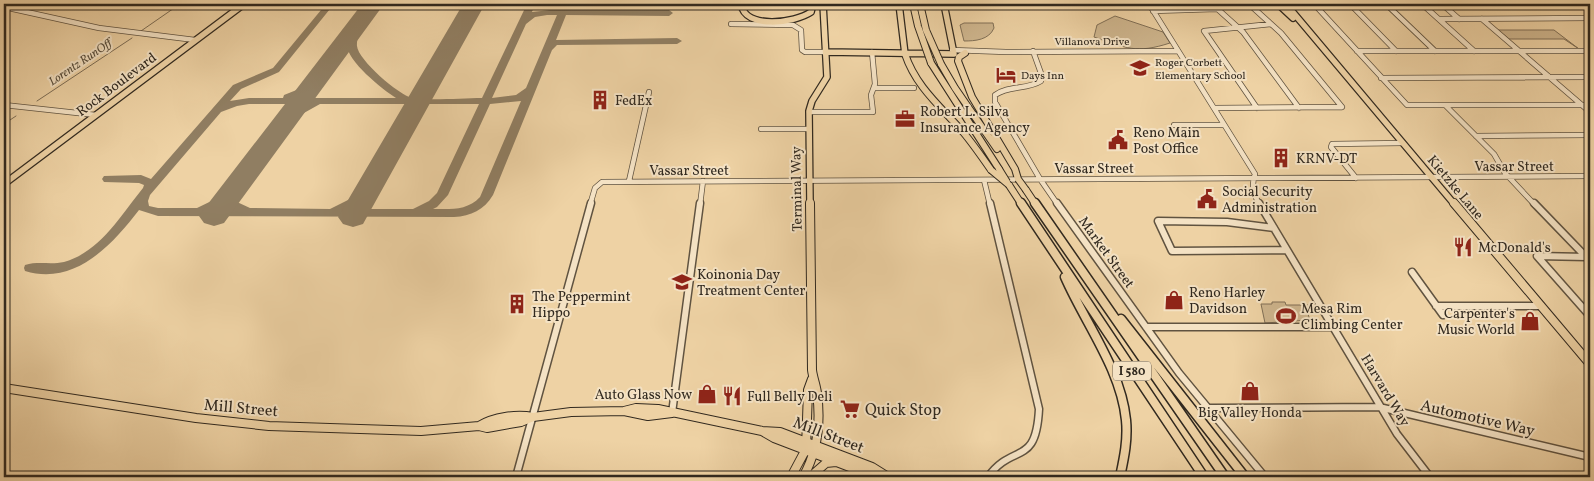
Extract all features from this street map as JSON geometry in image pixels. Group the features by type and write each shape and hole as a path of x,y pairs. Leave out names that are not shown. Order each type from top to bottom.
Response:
{"highway":[{"path":"913,4 918,26 931,63 995,170"},
{"name":"I 580","path":"920,4 929,38 940,64 954,88 1013,169 1018,179 1225,477"},
{"path":"905,52 911,70 919,83 963,131 995,170"},
{"path":"953,52 962,80 1013,169"},
{"path":"965,53 958,60 969,90"},
{"name":"I 580","path":"995,170 1011,188 1061,266 1204,477"},
{"path":"1061,266 1075,301 1109,361 1120,391 1127,434 1120,477"},
{"path":"1104,302 1141,342 1245,477"}],"main road":[{"name":"Rock Boulevard","path":"4,184 244,4"},
{"path":"742,5 743,14 752,19 790,20 809,14 813,9 813,4"},
{"name":"Terminal Way","path":"811,447 818,397 812,379 809,112 812,100 826,81 823,4"},
{"path":"899,4 905,52"},
{"path":"944,4 953,52"},
{"name":"Kietzke Lane","path":"1278,4 1303,26"},
{"name":"Kietzke Lane","path":"1286,4 1590,364"},
{"path":"825,43 832,48 847,52"},
{"name":"Villanova Drive","path":"826,52 953,52"},
{"name":"Mill Street","path":"4,388 196,418 250,424 410,431 478,426 486,428 516,423 533,417 577,412 624,411 636,415 656,416 672,413 717,420 762,431 774,438 811,447 872,467 885,476"},
{"path":"791,477 811,447"},
{"path":"803,477 811,447"},
{"name":"Mill Street","path":"811,447 868,474 885,476"},
{"path":"810,477 826,463 842,463"}],"street":[{"name":"Harvard Way","path":"1149,4 1255,174 1252,182 1253,193 1397,434 1430,477"},
{"path":"1212,4 1236,26 1299,108"},
{"path":"1214,108 1342,108 1271,24 1248,4"},
{"path":"1314,4 1407,106 1590,105"},
{"path":"1350,4 1396,51"},
{"path":"1386,4 1434,51"},
{"path":"1422,4 1474,51"},
{"path":"1442,4 1459,19"},
{"path":"1583,4 1590,9"},
{"path":"4,8 50,20 98,29 195,40"},
{"path":"1153,11 1217,9"},
{"path":"1439,19 1590,18"},
{"path":"1481,19 1590,112"},
{"path":"731,24 793,25 802,31 802,50 804,52 826,52"},
{"path":"1257,108 1204,30 1271,24"},
{"path":"1357,51 1590,50"},
{"name":"Market Street","path":"1033,51 1042,76 1041,81 1034,85 1002,90 996,94 994,100 1040,179 1179,373 1210,408 1265,477"},
{"name":"Villanova Drive","path":"953,52 1178,51"},
{"path":"809,112 871,113 873,111 871,95 874,88 872,52"},
{"name":"Villanova Drive","path":"953,52 1006,52"},
{"path":"1382,78 1590,77"},
{"path":"874,88 914,88"},
{"path":"629,182 649,92"},
{"path":"4,105 96,115"},
{"path":"1446,106 1494,154 1503,170 1589,258"},
{"path":"1174,125 1224,125"},
{"path":"761,129 809,129"},
{"path":"1476,136 1590,135"},
{"path":"1356,178 1331,146 1332,144 1403,143"},
{"name":"Vassar Street","path":"533,417 595,188 599,184 629,182 1590,176"},
{"path":"984,180 1039,410 1040,424 1036,438 1027,450 998,466 988,477"},
{"path":"672,413 703,182"},
{"path":"1274,228 1219,221 1158,221 1172,251 1287,250"},
{"path":"1589,258 1537,256 1590,316"},
{"path":"1412,272 1443,315"},
{"path":"1436,306 1541,306"},
{"path":"1146,327 1333,327"},
{"name":"Automotive Way","path":"1210,408 1381,408 1590,457"},
{"path":"516,477 533,417"}],"shaded area":[{"path":"1115,16 1163,32 1170,43 1139,49 1123,47 1094,37 1097,25"},
{"path":"964,23 993,23 994,28 985,37 964,41 960,25"},
{"path":"1498,30 1554,30 1579,49 1564,39 1509,39"},
{"name":"Mesa Rim Climbing Center","path":"1272,302 1285,302 1286,305 1309,305 1307,311 1310,320 1265,323 1261,304 1272,304"}],"waterway":[{"name":"Lorentz RunOff","path":"141,31 180,4"},
{"name":"Lorentz RunOff","path":"37,101 132,38"},
{"name":"Lorentz RunOff","path":"4,124 16,116"}],"taxiway":[{"path":"149,189 237,87 276,70 330,4"},
{"path":"486,101 531,4"},
{"path":"563,12 566,4"},
{"path":"372,5 353,38 352,46 354,53 367,69 390,89 409,100"},
{"path":"523,22 532,15 547,12 563,12"},
{"path":"548,48 563,12"},
{"path":"563,12 669,13"},
{"path":"548,48 554,43 562,41 677,41"},
{"path":"531,89 548,48"},
{"path":"288,97 303,91 315,81"},
{"path":"149,189 142,201 144,208 158,212 464,212 481,203 487,195 531,89"},
{"path":"486,101 519,98 531,89"},
{"path":"221,109 235,103 249,101 486,101"},
{"path":"418,211 433,204 442,195 486,101"},
{"path":"286,120 300,110 315,104"},
{"path":"108,179 141,179 150,183 149,189"},
{"path":"335,210 356,201 369,189"},
{"path":"30,268 61,267 87,257 108,239 144,196"},
{"path":"202,209 230,196 232,204 246,211"}],"runway":[{"path":"214,216 373,4"},
{"path":"353,217 474,4"}],"place":[{"name":"Roger Corbett Elementary School","path":"1140,68"},
{"name":"Days Inn","path":"1006,75"},
{"name":"FedEx","path":"600,100"},
{"name":"Robert L. Silva Insurance Agency","path":"905,119"},
{"name":"Reno Main Post Office","path":"1118,140"},
{"name":"KRNV-DT","path":"1281,158"},
{"name":"Social Security Administration","path":"1207,199"},
{"name":"McDonald's","path":"1463,247"},
{"name":"Koinonia Day Treatment Center","path":"682,282"},
{"name":"Reno Harley Davidson","path":"1174,300"},
{"name":"The Peppermint Hippo","path":"517,304"},
{"name":"Mesa Rim Climbing Center","path":"1286,316"},
{"name":"Carpenter's Music World","path":"1530,321"},
{"name":"Big Valley Honda","path":"1250,391"},
{"name":"Auto Glass Now","path":"707,394"},
{"name":"Full Belly Deli","path":"732,396"},
{"name":"Quick Stop","path":"850,409"}]}
